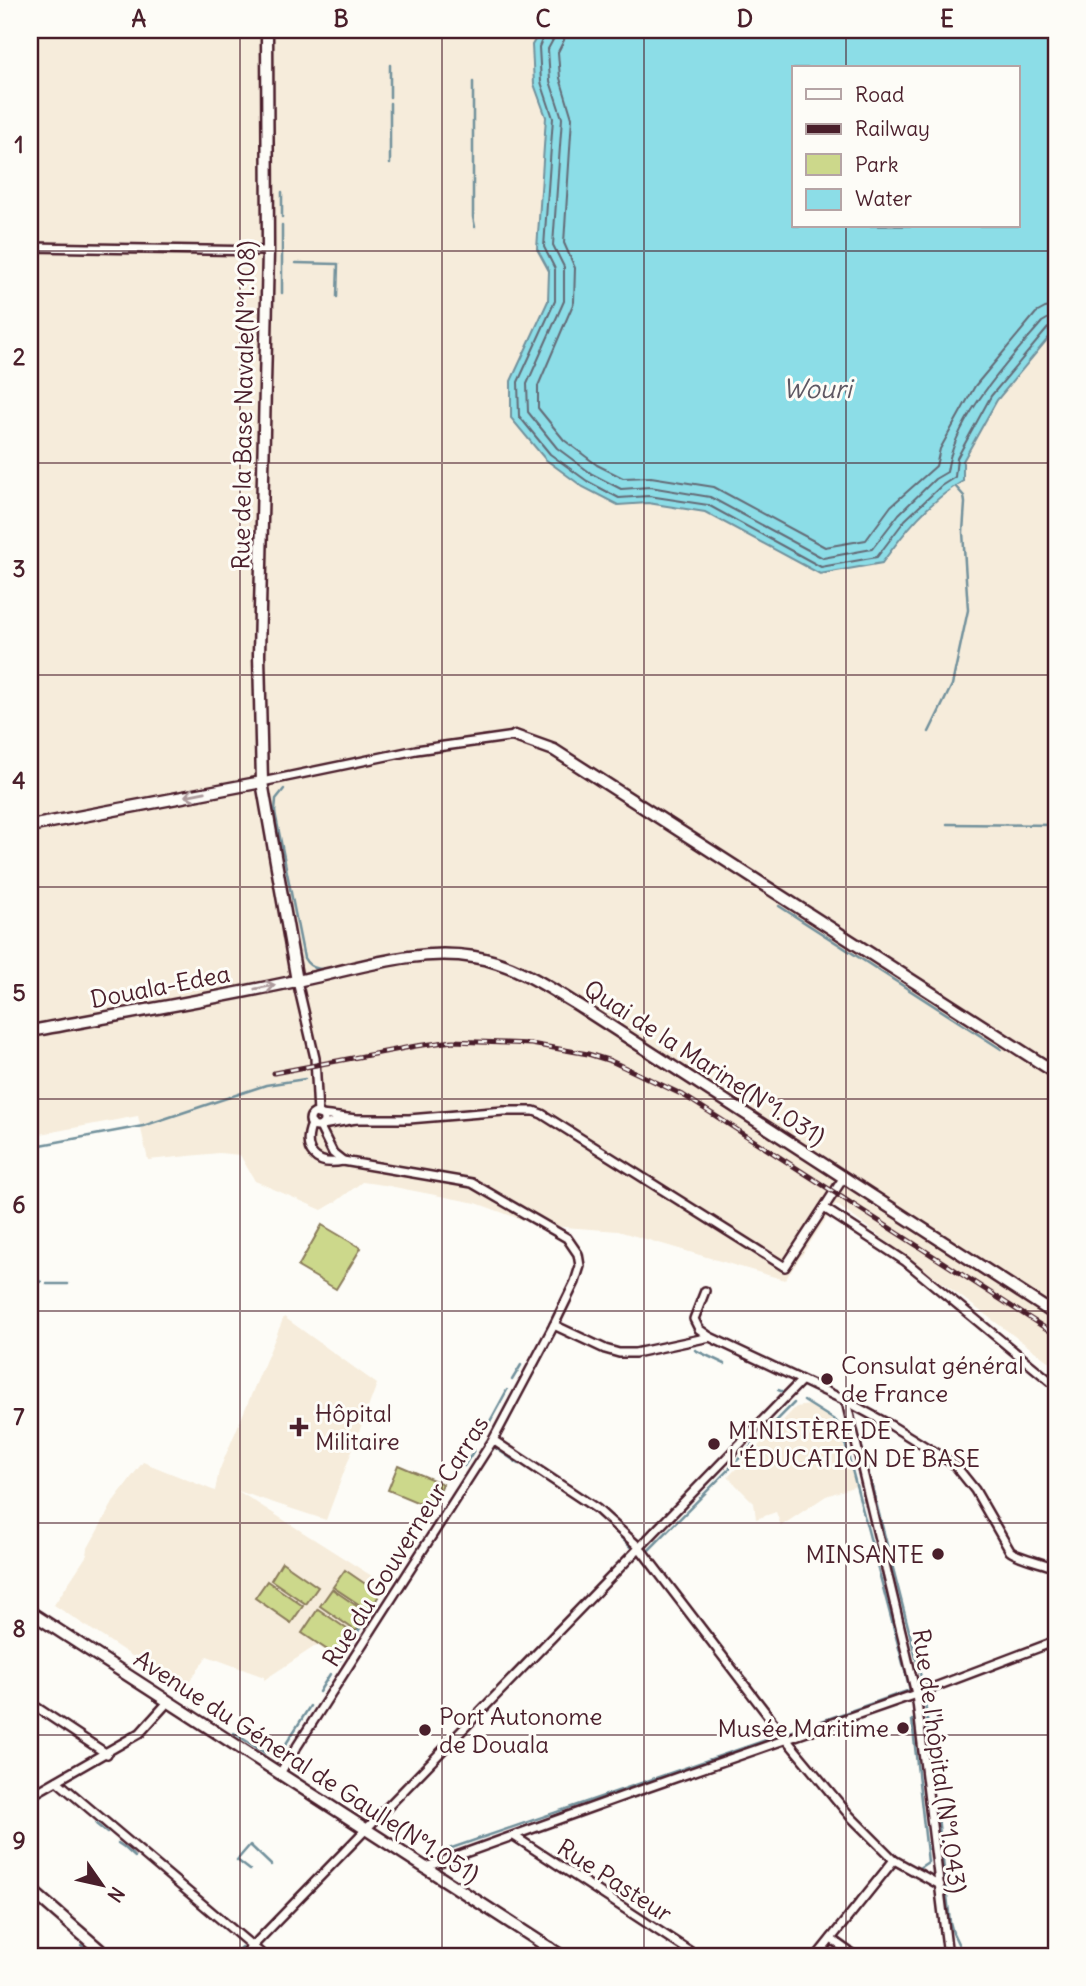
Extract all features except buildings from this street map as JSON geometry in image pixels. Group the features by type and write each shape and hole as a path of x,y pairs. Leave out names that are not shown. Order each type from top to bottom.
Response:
{"main road":[{"name":"Rue de la Base Navale(N°1.108)","path":"262,782 259,655 268,251 267,30"},
{"path":"515,736 554,750 1056,1073"},
{"path":"30,825 262,782 298,981"},
{"name":"Quai de la Marine(N°1.031)","path":"298,981 420,956 474,957 496,962 539,981 584,1009 1056,1315"},
{"name":"Douala-Edea","path":"30,1031 298,981"},
{"path":"1035,1301 1056,1305"},
{"name":"Avenue du Géneral de Gaulle(N°1.051)","path":"30,1612 426,1867 546,1952 562,1956"},
{"path":"30,1889 107,1956"}],"street":[{"path":"30,247 268,251"},
{"path":"262,782 416,750 515,736"},
{"path":"298,981 315,1058 320,1114"},
{"path":"343,1161 333,1153 313,1116 320,1114 356,1119 409,1119 534,1111 785,1267 844,1177"},
{"path":"318,1125 356,1119"},
{"name":"Rue du Gouverneur Carras","path":"280,1773 494,1440 554,1325 580,1266 578,1254 567,1238 472,1183 343,1161 326,1164 314,1155 308,1141 318,1125"},
{"path":"824,1208 905,1261 1056,1386"},
{"path":"705,1291 694,1319 699,1329 710,1337 846,1401 955,1465 966,1476 1013,1555 1034,1559 1056,1568"},
{"path":"554,1325 619,1353 635,1353 710,1337"},
{"path":"243,1956 801,1381"},
{"name":"Rue de l'hôpital (N°1.043)","path":"846,1401 916,1694 948,1956"},
{"path":"494,1440 597,1509 639,1547 786,1739 850,1816 894,1860 940,1885"},
{"path":"426,1867 916,1694 1053,1642 1056,1654"},
{"path":"30,1796 140,1733 168,1702"},
{"path":"30,1703 107,1754"},
{"path":"57,1781 264,1956"},
{"name":"Rue Pasteur","path":"513,1836 696,1956"},
{"path":"817,1956 894,1860"},
{"path":"831,1939 855,1956"}],"shaded area":[{"path":"30,30 541,30 532,45 534,84 546,117 537,249 549,271 548,301 511,381 618,505 648,503 705,512 820,574 882,563 910,525 945,491 963,481 963,461 997,400 1056,329 1056,1367 836,1204 785,1280 618,1231 537,1225 476,1203 384,1185 362,1182 322,1210 255,1181 240,1155 219,1153 148,1160 138,1116 30,1136"},
{"path":"284,1317 377,1384 326,1520 238,1491 386,1585 338,1659 317,1645 264,1680 264,1677 207,1656 184,1690 54,1605 87,1555 88,1548 115,1499 143,1462 215,1491 219,1471"},
{"path":"809,1405 837,1425 856,1486 826,1496 781,1526 776,1512 756,1519 754,1503 728,1477 796,1407"}],"green space":[{"path":"322,1225 361,1248 336,1289 298,1267"},
{"path":"398,1465 443,1484 431,1508 388,1490"},
{"path":"282,1562 318,1587 306,1604 271,1580"},
{"path":"345,1570 380,1594 369,1611 333,1587"},
{"path":"267,1581 303,1606 291,1623 255,1598"},
{"path":"332,1589 367,1613 356,1631 320,1606"},
{"path":"318,1609 354,1634 338,1657 302,1633"}],"water":[{"name":"Wouri","path":"541,30 1056,30 1056,329 997,400 963,461 963,481 939,498 918,518 882,563 820,574 705,512 648,503 618,505 583,487 545,459 511,418 511,381 548,301 549,271 537,249 546,117 534,84 532,45"}],"waterway":[{"path":"390,65 390,97"},
{"path":"473,82 475,227"},
{"path":"390,103 390,164"},
{"path":"282,192 282,217"},
{"path":"282,225 282,293"},
{"path":"296,263 338,264 337,297"},
{"path":"929,732 952,685 968,610 963,532 965,503 964,496 955,486"},
{"path":"284,789 276,799 275,812 304,958 315,968 341,966"},
{"path":"947,824 1056,825"},
{"path":"779,906 1001,1049"},
{"path":"30,1147 143,1126 266,1085 305,1079"},
{"path":"897,1206 1025,1288"},
{"path":"30,1277 41,1282"},
{"path":"47,1284 68,1284"},
{"path":"500,1441 499,1437 549,1344"},
{"path":"695,1350 725,1364"},
{"path":"512,1380 521,1365"},
{"path":"488,1425 507,1390"},
{"path":"778,1390 784,1392 781,1397"},
{"path":"785,1734 910,1690 841,1428 836,1421 804,1401"},
{"path":"647,1552 794,1403"},
{"path":"858,1432 924,1689"},
{"path":"494,1447 519,1464"},
{"path":"464,1466 474,1450"},
{"path":"526,1467 600,1516"},
{"path":"550,1473 599,1506 628,1532"},
{"path":"607,1523 632,1549"},
{"path":"340,1660 369,1614"},
{"path":"319,1692 330,1674"},
{"path":"925,1702 935,1788"},
{"path":"234,1733 265,1753 284,1747 310,1706"},
{"path":"912,1720 928,1862 919,1868"},
{"path":"446,1850 772,1738"},
{"path":"937,1808 950,1922 964,1956"},
{"path":"96,1824 107,1833"},
{"path":"118,1843 124,1847"},
{"path":"250,1870 237,1860 250,1845 271,1865"},
{"path":"125,1848 135,1857"},
{"path":"81,1945 94,1956"},
{"path":"233,1956 241,1947"}],"railway":[{"path":"274,1073 453,1041 531,1044 611,1061 683,1095 1056,1335"}],"place":[{"name":"Consulat général de France","path":"827,1379"},
{"name":"Hôpital Militaire","path":"299,1427"},
{"name":"MINISTÈRE DE L'ÉDUCATION DE BASE","path":"714,1444"},
{"name":"MINSANTE","path":"938,1554"},
{"name":"Musée Maritime","path":"903,1728"},
{"name":"Port Autonome de Douala","path":"425,1730"}]}
